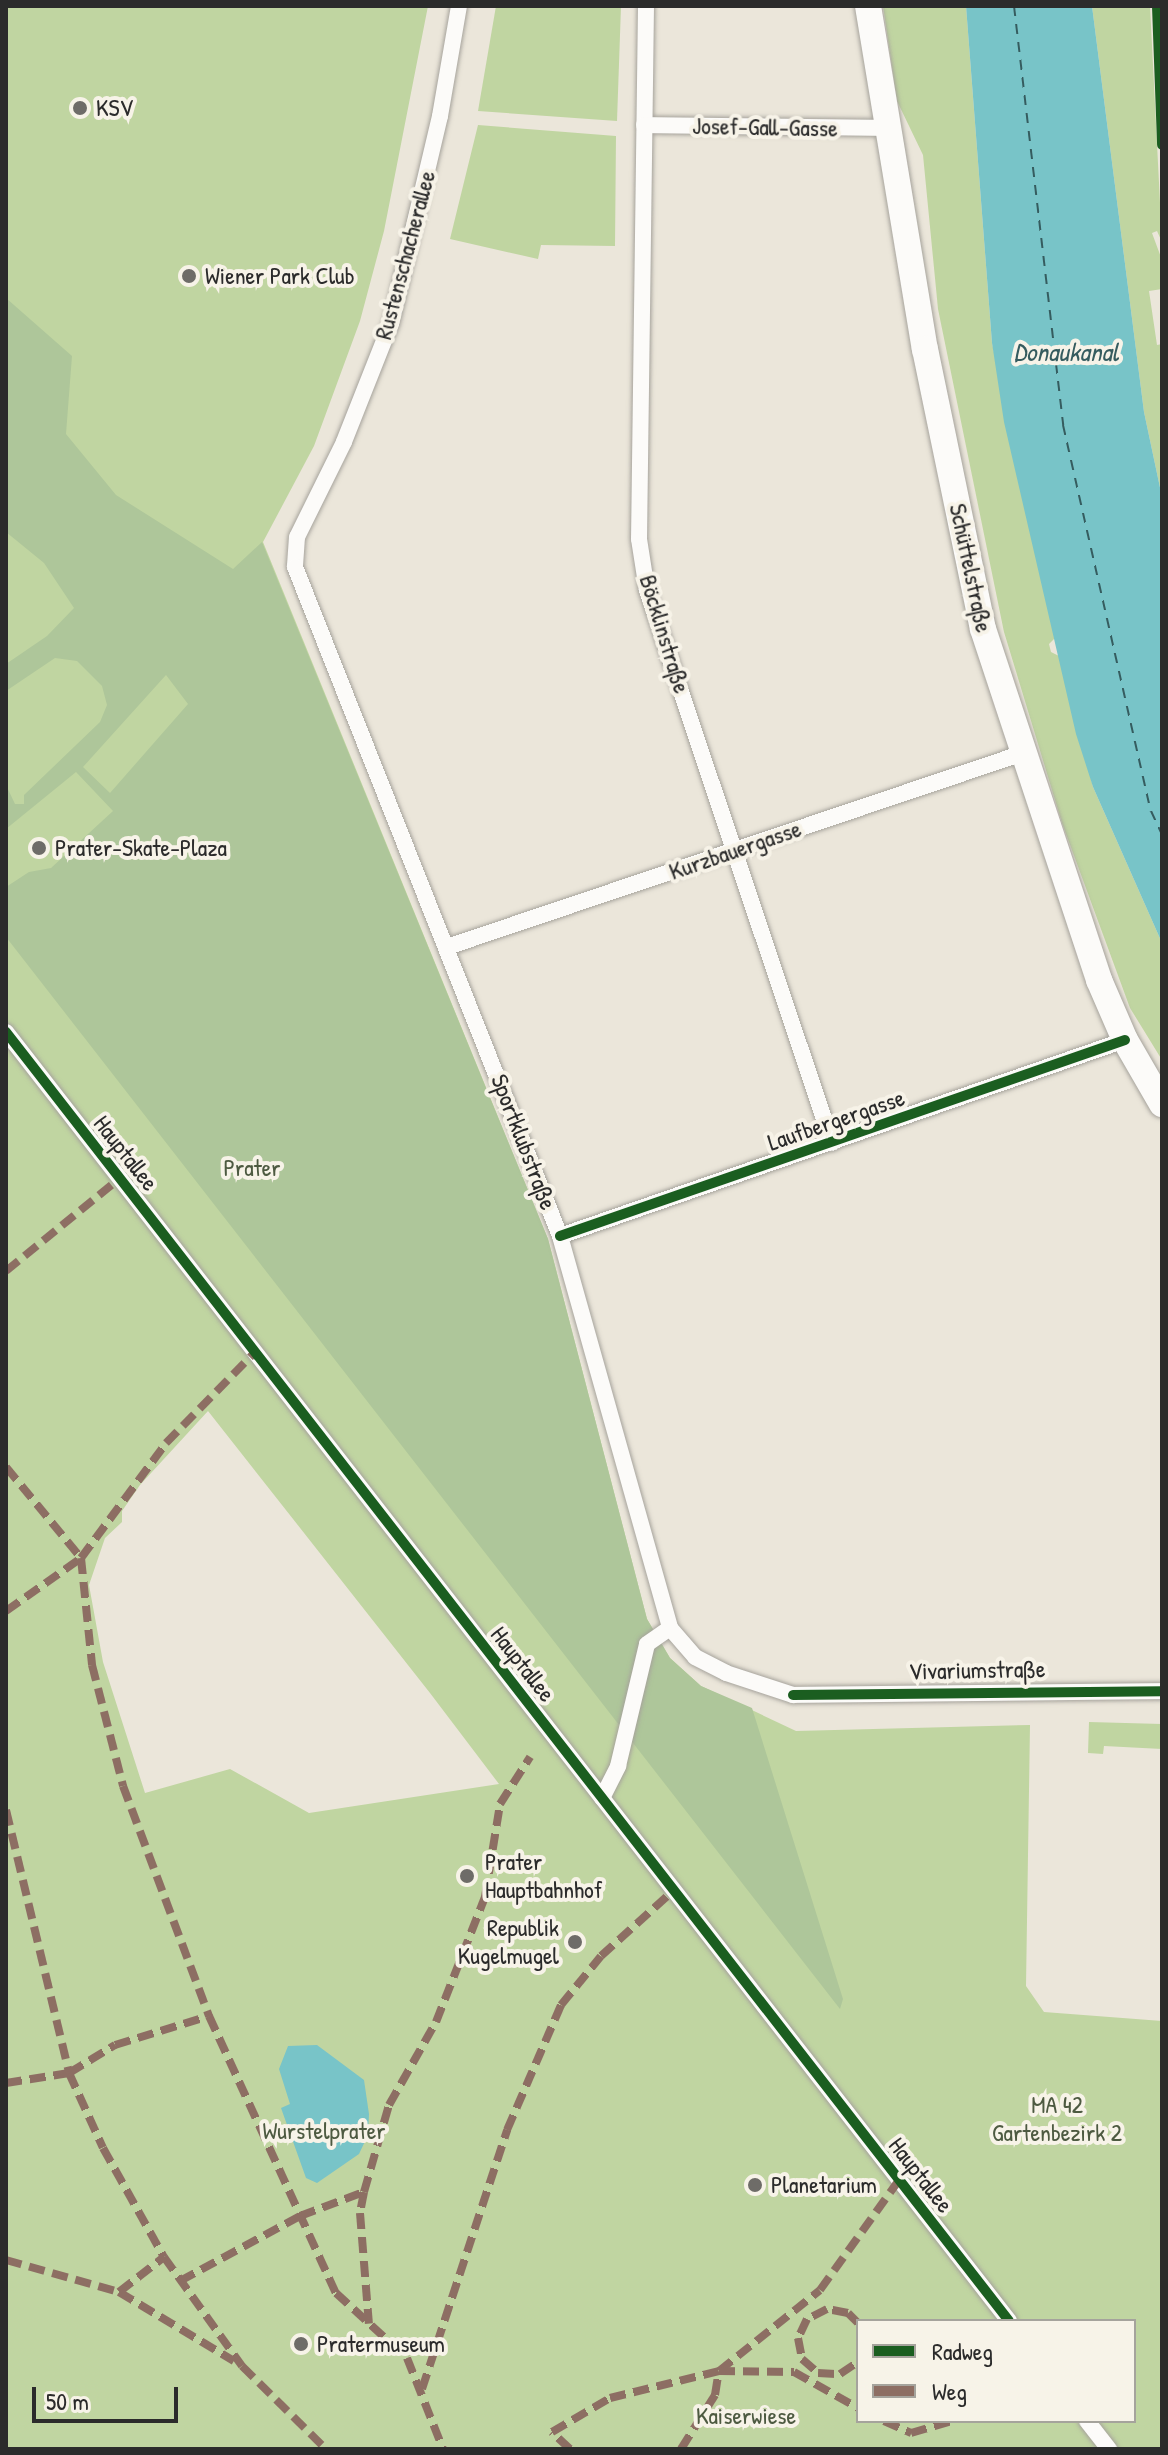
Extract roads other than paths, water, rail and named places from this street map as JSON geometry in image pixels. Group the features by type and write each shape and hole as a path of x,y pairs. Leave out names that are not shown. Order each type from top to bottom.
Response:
{"main road":[{"name":"Schüttelstraße","path":"868,6 885,128 983,629 1099,980 1125,1040 1162,1104"}],"street":[{"name":"Rustenschacherallee","path":"297,537 344,442 391,323 440,116 459,6"},
{"name":"Böcklinstraße","path":"646,6 639,539 647,590 832,1143"},
{"name":"Josef-Gall-Gasse","path":"644,125 885,128"},
{"name":"Sportklubstraße","path":"297,537 295,567 307,605 447,947 560,1236 670,1628"},
{"name":"Kurzbauergasse","path":"447,947 1023,753"},
{"name":"Hauptallee","path":"6,1032 1007,2319"},
{"name":"Laufbergergasse","path":"560,1236 1125,1040"},
{"path":"602,1798 618,1766 647,1644 670,1628"},
{"name":"Vivariumstraße","path":"670,1628 695,1657 726,1673 793,1695 1162,1691"},
{"path":"1089,2423 1109,2449"}],"water":[{"name":"Donaukanal","path":"966,6 1092,6 1144,412 1162,497 1162,943 1093,787 1076,734 1004,422 992,343"},
{"path":"317,2045 364,2080 369,2114 368,2135 359,2154 317,2183 306,2178 281,2108 290,2104 279,2069 288,2046"}],"place":[{"name":"KSV","path":"80,108"},
{"name":"Wiener Park Club","path":"189,276"},
{"name":"Prater-Skate-Plaza","path":"39,848"},
{"name":"Prater Hauptbahnhof","path":"467,1876"},
{"name":"Republik Kugelmugel","path":"575,1942"},
{"name":"Planetarium","path":"755,2185"},
{"name":"Pratermuseum","path":"301,2344"}],"park label":[{"name":"Prater","path":"252,1168"},
{"name":"MA 42 Gartenbezirk 2","path":"1057,2119"},
{"name":"Wurstelprater","path":"324,2131"},
{"name":"Kaiserwiese","path":"746,2416"}]}
